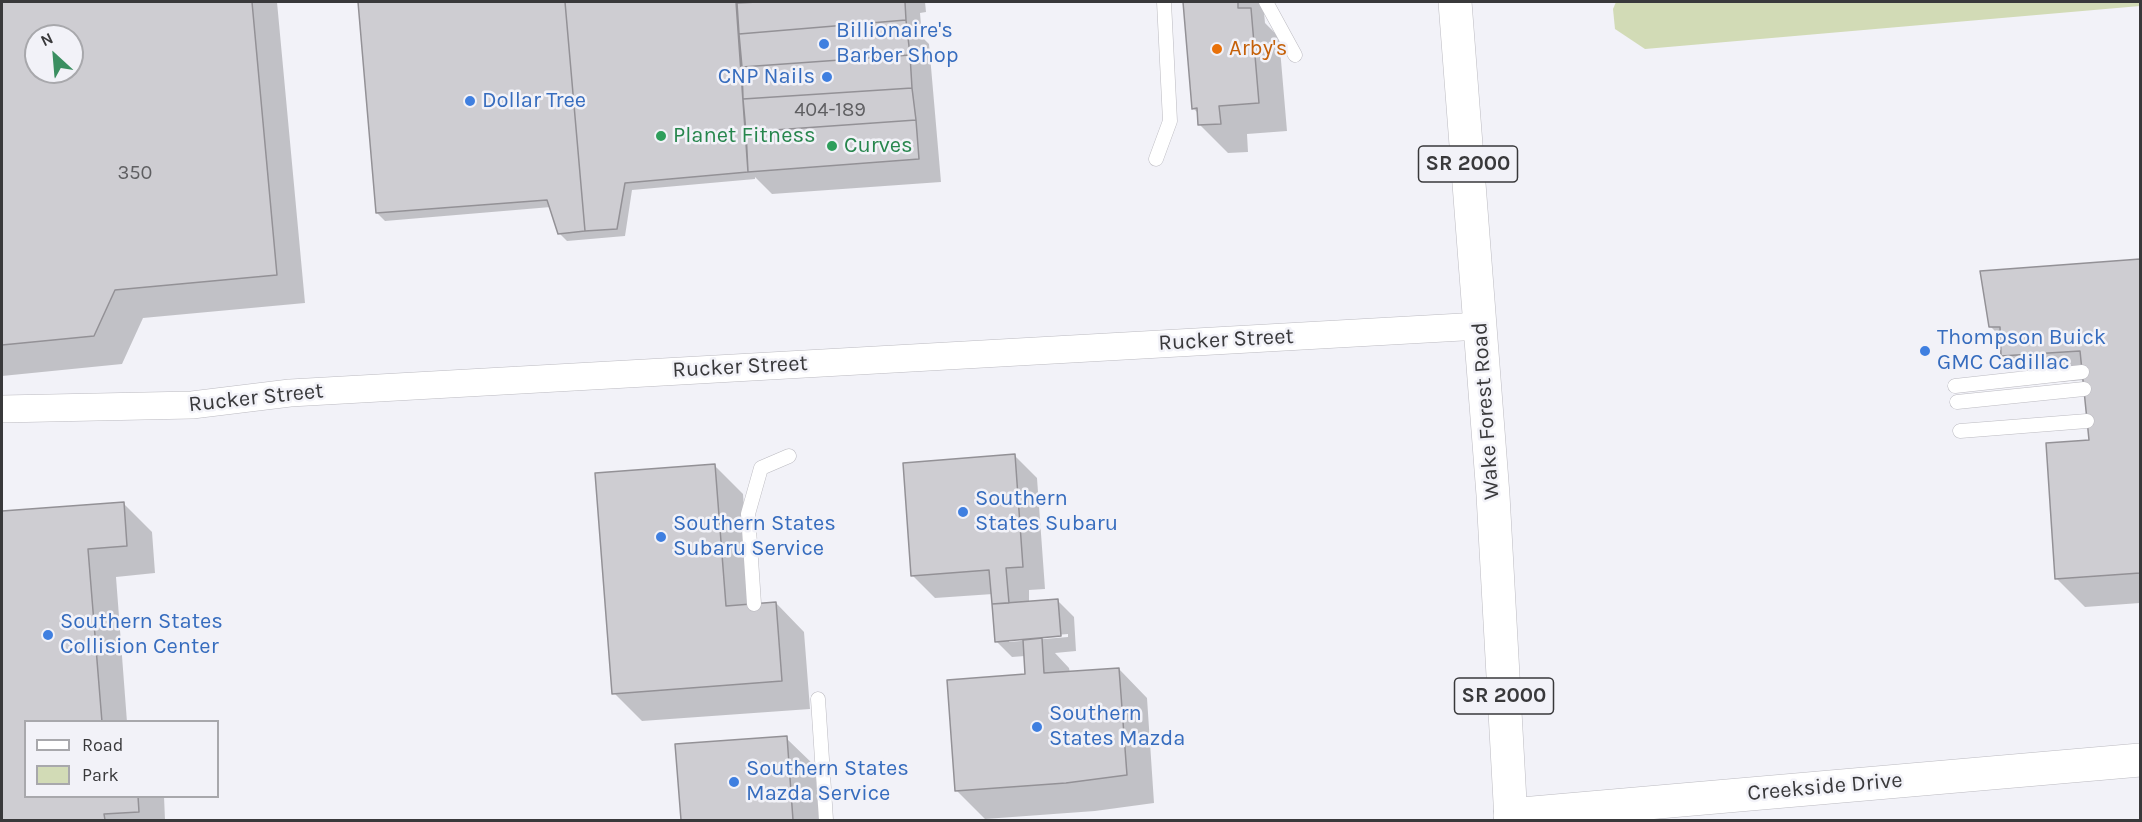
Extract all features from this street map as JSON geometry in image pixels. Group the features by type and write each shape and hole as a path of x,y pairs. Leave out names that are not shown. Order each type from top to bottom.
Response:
{"main road":[{"name":"Wake Forest Road","path":"1455,2 1493,495 1510,818"},
{"name":"Creekside Drive","path":"1510,818 2140,760"}],"street":[{"name":"Rucker Street","path":"2,409 192,405 290,393 1480,326"}],"lane":[{"path":"1156,159 1170,121 1164,2"},
{"path":"1266,2 1295,55"},
{"path":"1955,386 2082,372"},
{"path":"1957,402 2084,389"},
{"path":"1960,431 2087,421"},
{"path":"754,604 748,514 761,468 789,456"},
{"path":"818,699 826,820"}],"green space":[{"path":"1616,2 2140,2 2140,6 1645,49 1615,29 1613,9"}],"building":[{"path":"2,2 252,2 277,275 115,290 94,336 2,345"},
{"name":"Dollar Tree","path":"358,2 565,2 585,231 558,234 547,200 376,213"},
{"name":"Planet Fitness","path":"565,2 736,2 748,172 625,183 617,229 585,231"},
{"path":"905,2 906,20 739,34 737,3"},
{"path":"1183,2 1238,2 1238,8 1251,8 1259,103 1219,106 1221,124 1198,125 1197,108 1192,109"},
{"name":"Billionaire's Barber Shop","path":"906,20 910,55 742,67 739,34"},
{"name":"CNP Nails","path":"910,55 912,88 743,99 742,67"},
{"name":"CNP Nails","path":"912,88 916,120 746,132 743,99"},
{"name":"Curves","path":"916,120 919,159 748,172 746,132"},
{"path":"2140,259 2140,573 2055,579 2046,443 2089,440 2080,351 2001,356 2000,327 1989,327 1980,271"},
{"name":"Southern States Subaru","path":"1015,454 1023,567 1006,568 1009,603 992,604 989,570 911,576 903,463"},
{"name":"Southern States Subaru Service","path":"715,464 726,606 776,602 782,681 612,694 595,473"},
{"name":"Southern States Collision Center","path":"124,502 127,546 88,549 102,720 24,720 24,798 138,798 139,812 104,814 105,820 2,820 2,511"},
{"path":"1058,599 1061,636 995,642 992,604"},
{"name":"Southern States Mazda","path":"1042,638 1044,673 1119,668 1127,775 1066,783 955,791 947,680 1025,674 1023,640"},
{"name":"Southern States Mazda Service","path":"787,736 793,820 681,820 675,744"}],"place":[{"name":"Billionaire's Barber Shop","path":"824,44"},
{"name":"Arby's","path":"1217,49"},
{"name":"CNP Nails","path":"827,77"},
{"name":"Dollar Tree","path":"470,101"},
{"name":"Planet Fitness","path":"661,136"},
{"name":"Curves","path":"832,146"},
{"name":"Thompson Buick GMC Cadillac","path":"1925,351"},
{"name":"Southern States Subaru","path":"963,512"},
{"name":"Southern States Subaru Service","path":"661,537"},
{"name":"Southern States Collision Center","path":"48,635"},
{"name":"Southern States Mazda","path":"1037,727"},
{"name":"Southern States Mazda Service","path":"734,782"}]}
